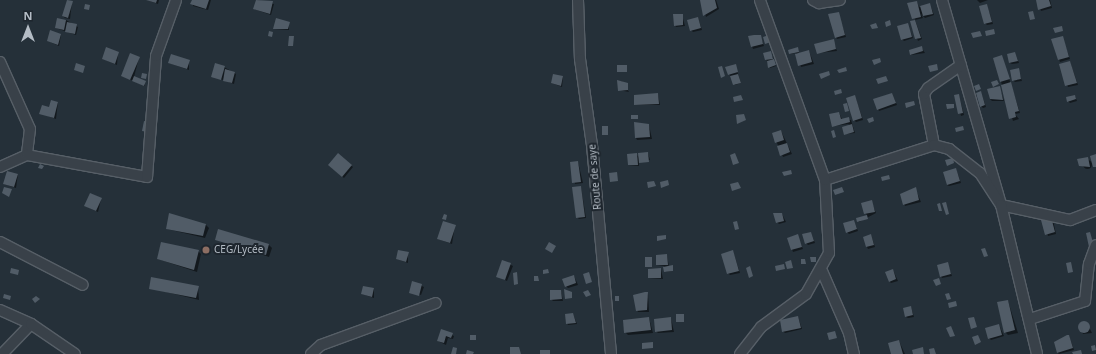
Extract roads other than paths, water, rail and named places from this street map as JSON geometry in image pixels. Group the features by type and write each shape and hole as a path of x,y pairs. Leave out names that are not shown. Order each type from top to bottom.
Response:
{"street":[{"path":"0,167 27,155 147,177 156,56 176,0"},
{"name":"Route de saye","path":"578,0 580,59 592,145 611,354"},
{"path":"740,354 761,327 806,294 822,271 829,252 825,180 760,0"},
{"path":"813,0 819,3 840,0"},
{"path":"942,0 1001,205 1038,354"},
{"path":"0,62 30,129 27,155"},
{"path":"934,145 924,94 928,88 961,65"},
{"path":"825,180 934,145 949,149 980,173 1001,205 1070,220 1096,211"},
{"path":"0,242 83,285"},
{"path":"1030,319 1085,301 1089,264 1096,245"},
{"path":"822,271 849,333 854,354"},
{"path":"311,354 321,345 436,303"},
{"path":"0,310 31,324 75,354"},
{"path":"2,354 31,324"}],"place":[{"name":"CEG/Lycée","path":"206,250"}]}
